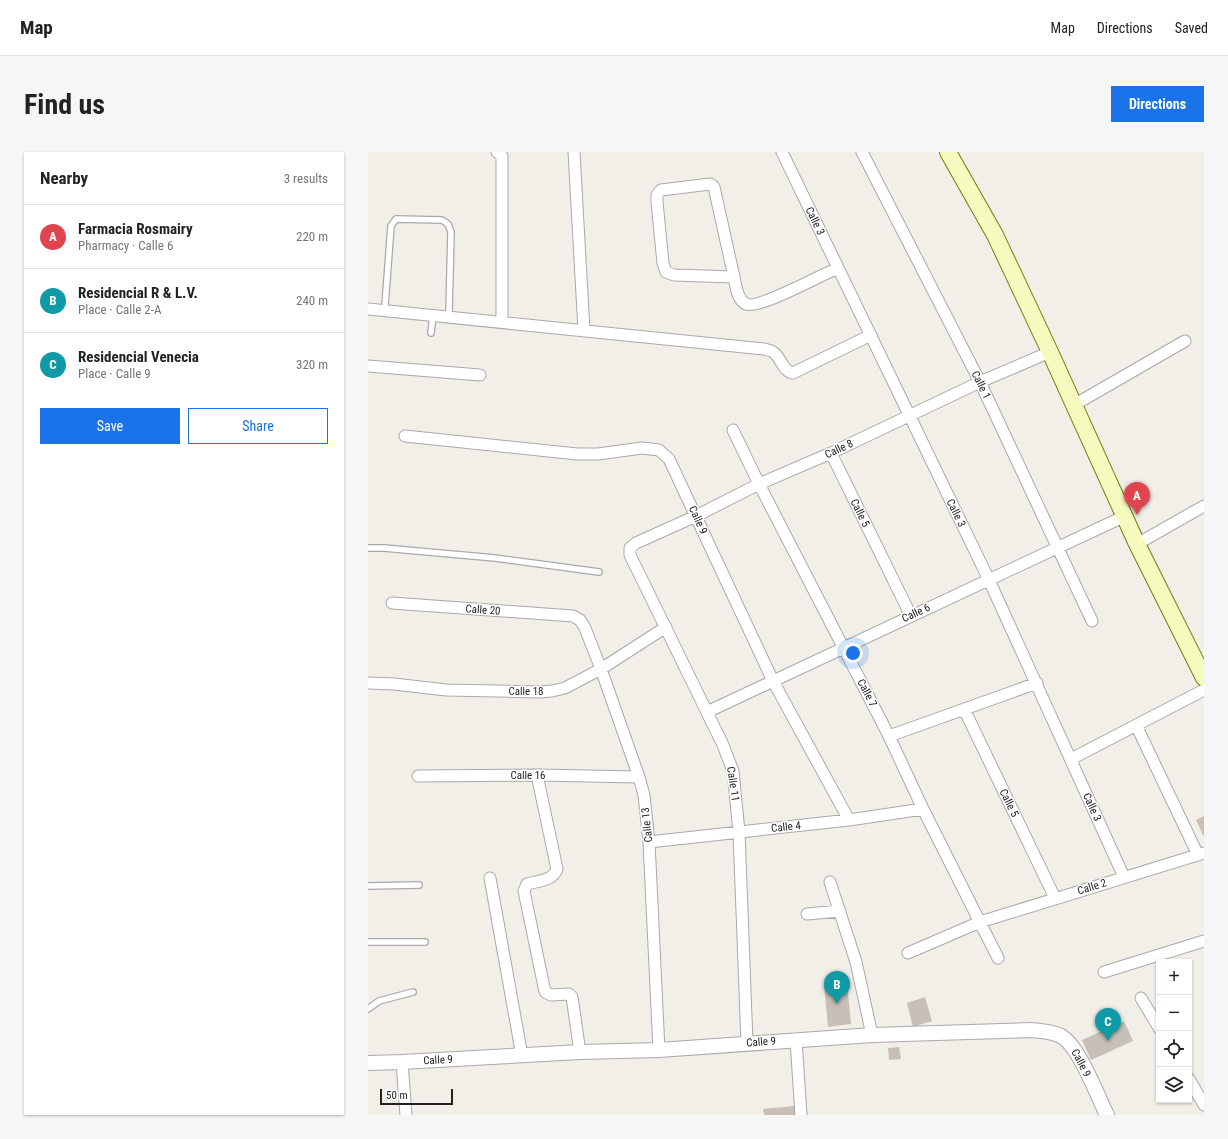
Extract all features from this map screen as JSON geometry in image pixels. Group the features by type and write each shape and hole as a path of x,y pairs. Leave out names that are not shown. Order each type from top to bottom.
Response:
{"main road":[{"path":"948,152 995,236 1050,352 1137,544 1204,678"}],"street":[{"path":"497,152 502,156 502,322"},
{"path":"574,152 584,330"},
{"name":"Calle 3","path":"782,152 989,580 1124,877"},
{"name":"Calle 1","path":"862,152 980,382 1092,621"},
{"path":"734,277 674,275 666,272 663,263 657,202 657,195 661,190 710,184 714,187 734,277 737,292 745,304 758,304 772,299 838,268"},
{"path":"368,309 385,308 433,315 449,314 502,322 764,349 772,351 789,373 793,373 871,335"},
{"path":"1074,405 1185,341"},
{"name":"Calle 8","path":"630,548 636,543 696,516 759,484 831,453 980,382 1050,352"},
{"path":"368,366 480,375"},
{"name":"Calle 7","path":"733,430 759,484 889,736 998,958"},
{"name":"Calle 9","path":"405,436 577,454 598,454 642,448 659,450 669,459 772,681 849,820"},
{"name":"Calle 5","path":"831,453 911,616"},
{"path":"1137,544 1204,506"},
{"name":"Calle 6","path":"707,712 1058,549 1125,516"},
{"name":"Calle 11","path":"630,548 630,555 707,712 733,771 739,832 747,1043"},
{"name":"Calle 20","path":"392,603 573,616"},
{"name":"Calle 13","path":"573,616 580,620 585,628 601,669 644,795 649,842 659,1050"},
{"name":"Calle 18","path":"368,683 394,684 446,690 552,691 565,688 601,669 666,627"},
{"path":"889,736 1037,683"},
{"path":"1071,759 1204,690"},
{"name":"Calle 5","path":"964,709 1055,898"},
{"path":"1136,725 1201,854"},
{"path":"537,775 557,869 550,878 527,884 524,891 545,992 551,995 569,994 572,997 580,1052"},
{"name":"Calle 16","path":"418,776 537,775 639,777"},
{"name":"Calle 4","path":"649,842 849,820 924,809"},
{"name":"Calle 2","path":"908,954 980,922 1201,854"},
{"path":"490,878 522,1056"},
{"path":"830,882 856,962 872,1035"},
{"path":"807,914 840,911"},
{"path":"1104,972 1204,941"},
{"path":"1141,998 1156,1023"},
{"name":"Calle 9","path":"368,1063 580,1052 659,1050 872,1035 1031,1030 1054,1033 1064,1038 1075,1049 1107,1115"},
{"path":"796,1040 801,1115"},
{"path":"402,1062 406,1115"},
{"path":"1192,1084 1204,1105"}],"lane":[{"path":"385,308 391,226 396,219 442,220 448,224 451,232 449,314"},
{"path":"432,333 433,315"},
{"path":"368,548 384,548 495,558 599,572"},
{"path":"368,886 419,885"},
{"path":"368,942 425,942"},
{"path":"368,1009 379,1001 414,992"}],"building":[{"path":"1204,816 1204,837 1196,820"},
{"path":"847,982 851,1024 828,1027 824,985"},
{"path":"925,997 932,1021 913,1027 907,1003"},
{"path":"1124,1021 1133,1041 1091,1060 1082,1040"},
{"path":"899,1047 901,1059 889,1060 888,1048"},
{"path":"794,1106 795,1115 764,1115 763,1109"}],"place":[{"name":"Farmacia Rosmairy","path":"1137,515"},
{"name":"Residencial R & L.V.","path":"837,1004"},
{"name":"Residencial Venecia","path":"1108,1041"}]}
